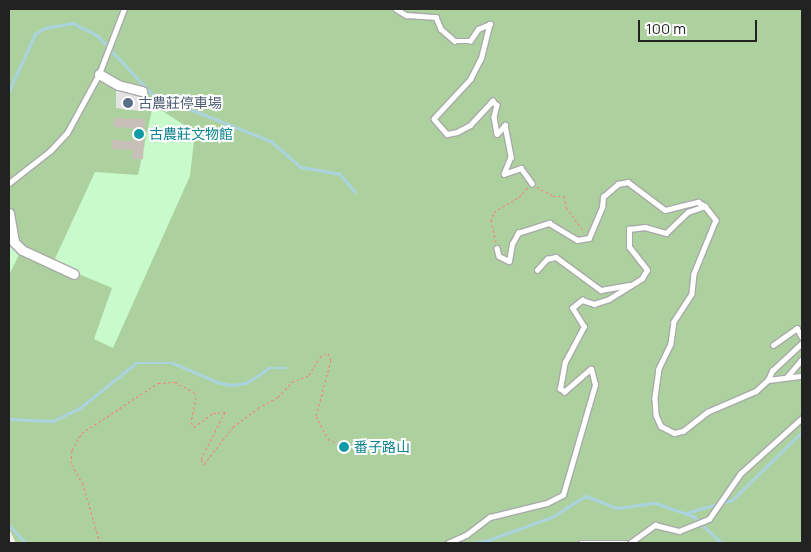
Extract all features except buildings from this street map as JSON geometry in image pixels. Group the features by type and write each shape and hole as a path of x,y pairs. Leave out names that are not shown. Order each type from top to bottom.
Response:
{"street":[{"path":"99,74 118,85 142,91"},
{"path":"9,213 14,242 22,250 74,274"}],"lane":[{"path":"9,183 50,151 67,133 99,74 124,9"},
{"path":"396,9 406,15 436,17 441,29 454,41 470,41 478,30 490,24 481,59 470,79 434,119 447,134 457,132 470,126 492,101 497,105 494,117 497,134 505,125 511,157 504,174 521,168 532,183"},
{"path":"497,248 499,256 509,261 512,244 518,233 548,223 577,240 589,238 602,208 603,197 618,184 628,182 665,210 698,202 705,206 716,220 714,230 694,274 692,294 674,322 671,344 655,384 656,415 661,426 674,433 683,431 707,412 756,391 768,380 772,371 802,343"},
{"path":"448,543 466,535 490,517 547,503 563,495 595,385 591,369 565,392 560,389 565,362 584,327 572,308 582,300 594,304 609,299 642,278 647,270 629,248 629,229 645,227 666,233 688,212 705,206"},
{"path":"537,270 547,259 556,257 601,290 631,285"},
{"path":"774,345 797,328 802,337"},
{"path":"787,377 802,359"},
{"path":"768,380 802,376"},
{"path":"580,543 628,543 655,525 679,531 709,519 740,474 802,418"}],"path":[{"path":"497,248 491,221 494,212 519,197 532,183 553,196 564,196 566,207 589,238"},
{"path":"100,543 84,484 71,463 72,450 82,433 158,383 175,382 194,392 196,397 191,422 194,427 213,413 225,412 201,459 204,464 233,427 278,397 292,382 309,374 320,357 328,353 331,360 316,416 328,439 344,447"}],"green space":[{"path":"9,9 802,9 802,543 16,543 9,529"},
{"path":"153,105 195,132 190,176 113,348 94,339 112,288 53,263 95,172 138,175"},
{"path":"9,236 22,249 9,275"}],"shaded area":[{"name":"古農莊停車場","path":"116,87 139,97 139,111 116,108"}],"waterway":[{"path":"9,91 35,34 45,28 73,23 98,36 152,94 271,141 301,167 340,174 355,191"},
{"path":"9,419 53,421 80,408 136,363 173,363 217,382 231,385 246,383 269,368 286,368"},
{"path":"686,513 732,500 802,432"},
{"path":"471,543 486,541 552,517 586,496 618,508 655,503 693,516 722,543"},
{"path":"9,525 26,543"}],"place":[{"name":"古農莊停車場","path":"128,103"},
{"name":"古農莊文物館","path":"139,134"},
{"name":"番子路山","path":"344,447"}]}
